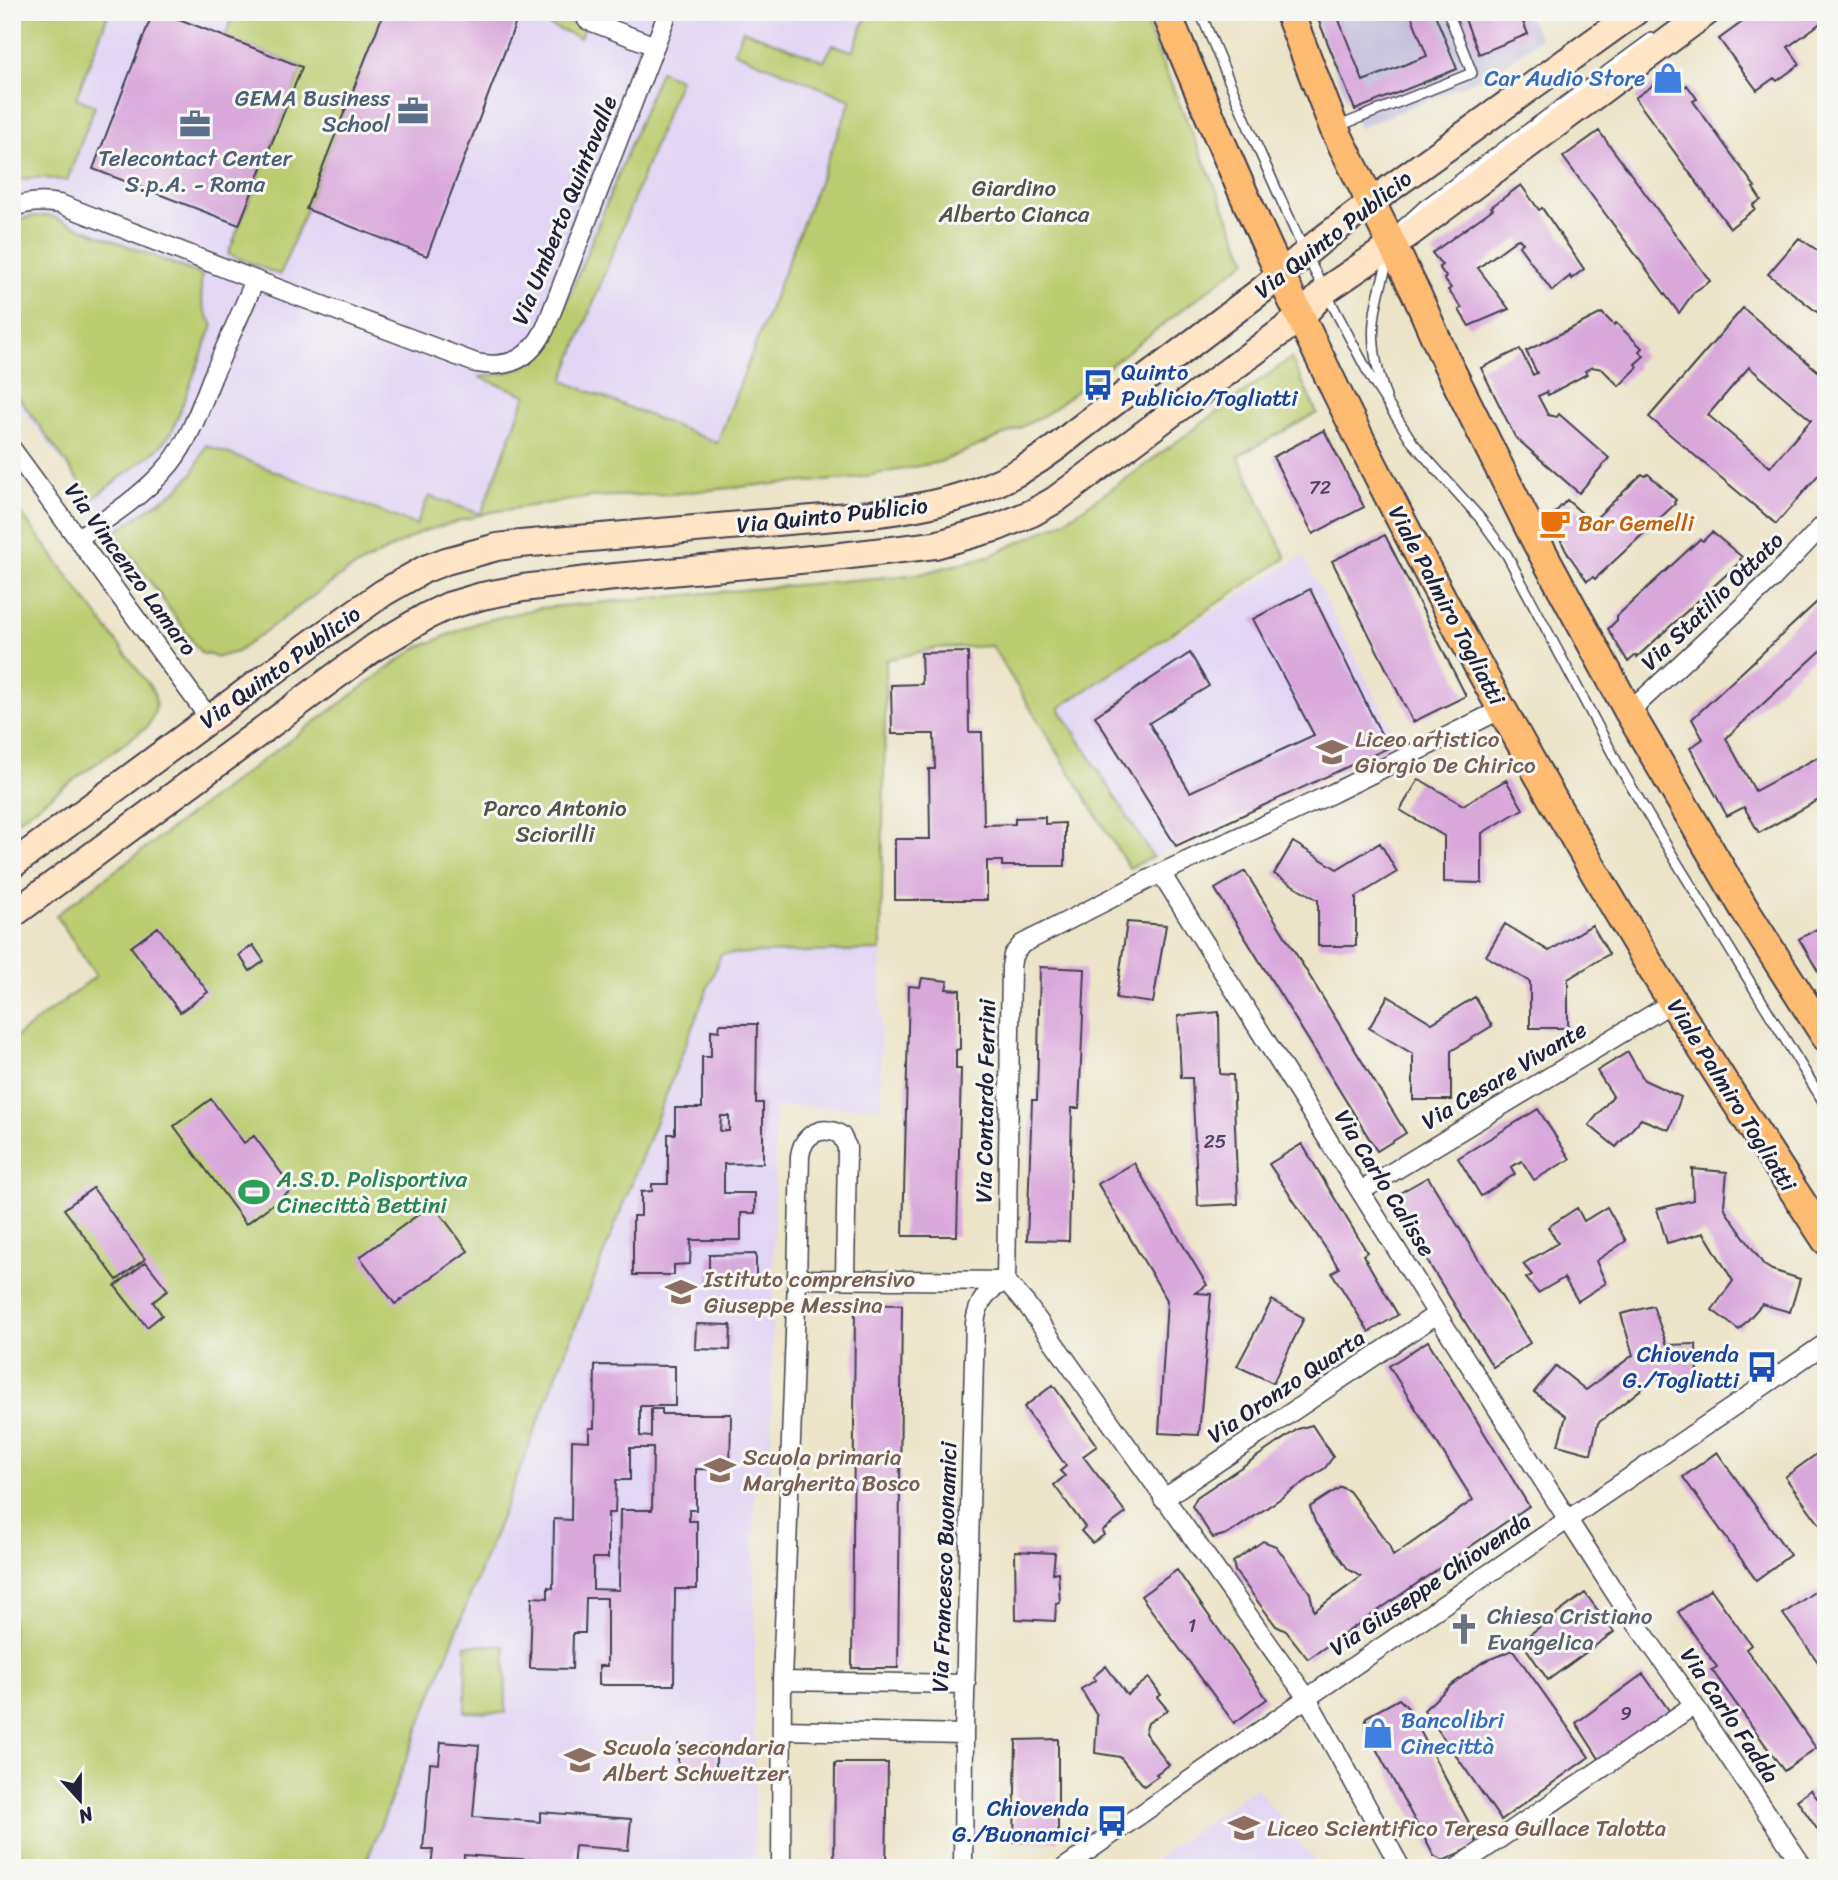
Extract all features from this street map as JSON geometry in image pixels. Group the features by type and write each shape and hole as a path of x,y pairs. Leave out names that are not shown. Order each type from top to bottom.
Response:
{"main road":[{"name":"Viale Palmiro Togliatti","path":"1166,12 1280,275 1389,497 1502,709 1673,1002 1826,1240"},
{"path":"1289,12 1334,128 1529,527 1629,712 1745,909 1826,1037"}],"street":[{"name":"Via Umberto Quintavalle","path":"12,208 39,202 60,204 476,363 503,365 524,356 535,346 545,329 668,12"},
{"name":"Via Quinto Publicio","path":"12,865 312,643 383,593 425,569 467,554 520,544 889,512 943,503 981,490 1018,472 1058,446 1370,204 1634,12"},
{"name":"Via Quinto Publicio","path":"12,915 391,637 427,616 472,598 523,588 604,578 935,545 1013,522 1055,500 1301,317 1326,290 1392,245 1707,12"},
{"path":"587,19 655,46"},
{"path":"78,538 140,493 161,475 177,455 192,427 255,280"},
{"name":"Via Vincenzo Lamaro","path":"12,449 209,718"},
{"name":"Via Statilio Ottato","path":"1629,712 1823,533"},
{"name":"Via Contardo Ferrini","path":"1006,1281 1011,967 1013,955 1022,944 1161,873 1333,793 1502,709"},
{"path":"209,718 222,737 216,765"},
{"name":"Via Carlo Calisse","path":"1161,873 1568,1519"},
{"name":"Via Cesare Vivante","path":"1362,1191 1673,1002"},
{"path":"781,1868 782,1681 801,1149 811,1135 827,1130 841,1135 847,1147 845,1279"},
{"path":"797,1279 1006,1281 1027,1305 1307,1698 1401,1868"},
{"name":"Via Francesco Buonamici","path":"963,1868 975,1323 977,1311 989,1290 1006,1281"},
{"name":"Via Oronzo Quarta","path":"1163,1499 1437,1314"},
{"name":"Via Giuseppe Chiovenda","path":"1064,1868 1307,1698 1826,1343"},
{"name":"Via Carlo Fadda","path":"1568,1519 1621,1602 1804,1868"},
{"path":"782,1681 966,1685"},
{"path":"1457,1868 1694,1705"},
{"path":"782,1730 964,1734"}],"lane":[{"path":"1200,12 1306,253 1364,365 1413,443 1480,518 1507,555 1625,776 1826,1106"},
{"path":"1334,128 1472,73 1448,12"},
{"name":"Via Quinto Publicio","path":"1392,245 1405,222 1424,205 1655,34"},
{"path":"1390,408 1376,363 1372,331 1392,245"}],"shaded area":[{"path":"12,12 868,12 853,52 825,61 743,30 734,52 847,98 850,103 716,443 563,381 481,515 430,496 417,525 237,652 218,657 201,653 92,499 12,398"},
{"path":"1311,12 1526,12 1540,38 1492,74 1359,128"},
{"path":"1303,555 1399,743 1153,857 1059,708"},
{"name":"Istituto comprensivo Giuseppe Messina","path":"881,950 881,1107 775,1107 771,1477 754,1478 755,1868 364,1868 721,954"},
{"name":"Liceo Scientifico Teresa Gullace Talotta","path":"1256,1787 1321,1868 1143,1868"}],"green space":[{"path":"12,12 109,12 76,98 95,106 67,181 32,178 12,182"},
{"path":"234,12 384,12 280,275 228,254 302,67 225,37"},
{"path":"515,12 590,12 580,38"},
{"name":"Giardino Alberto Cianca","path":"868,12 1143,12 1158,54 1247,260 1048,413 940,462 851,479 671,494 591,497 491,512 421,532 346,572 237,652 218,657 201,653 115,532 178,489 193,473 206,445 416,525 429,496 481,514 526,395 479,377 516,370 548,349 660,71 680,79 563,381 717,443 851,100 734,52 743,30 824,61 833,45 853,51"},
{"path":"51,216 202,275 202,301 213,325 172,432 158,449 92,499 12,388 12,227 22,219"},
{"name":"Parco Antonio Sciorilli","path":"1291,358 1317,413 1238,456 1286,558 1059,708 1153,857 1129,868 992,646 936,648 886,660 881,950 721,954 364,1868 12,1868 12,1040 96,976 56,915 415,649 479,622 539,608 920,574 989,556 1063,522"},
{"path":"12,501 152,689 156,704 153,718 147,727 15,822 12,818"},
{"path":"466,1645 505,1646 506,1713 465,1712"}],"building":[{"name":"Telecontact Center S.p.A. - Roma","path":"153,12 161,12 302,67 239,225 93,169"},
{"name":"GEMA Business School","path":"384,12 519,14 427,256 306,209"},
{"path":"1315,12 1343,12 1337,15 1363,81 1427,56 1410,12 1434,12 1457,69 1355,110"},
{"path":"1462,12 1519,12 1528,34 1479,54"},
{"path":"1756,12 1826,12 1826,19 1788,47 1800,64 1777,81 1774,78 1757,90 1719,39"},
{"path":"1672,72 1684,88 1687,85 1697,99 1693,101 1755,187 1753,188 1761,200 1753,205 1755,209 1730,228 1635,98"},
{"path":"1599,131 1710,281 1694,292 1679,313 1563,157"},
{"path":"1521,185 1539,210 1542,208 1584,269 1571,279 1570,276 1552,291 1519,246 1523,243 1519,239 1516,240 1478,268 1509,309 1469,326 1459,310 1462,308 1448,290 1451,288 1439,267 1442,265 1432,253"},
{"path":"1799,238 1826,256 1826,319 1768,274"},
{"path":"1743,308 1826,378 1826,466 1776,524 1649,417","holes":["1749,367 1811,420 1770,467 1708,415"]},
{"path":"1602,313 1642,348 1639,351 1644,356 1635,364 1638,367 1619,386 1602,369 1592,367 1585,371 1587,374 1548,395 1547,392 1538,396 1548,415 1557,417 1559,414 1609,458 1579,493 1515,437 1481,368 1520,349 1533,375 1537,373 1526,351"},
{"path":"1324,430 1364,507 1313,534 1273,457"},
{"path":"1642,474 1648,474 1676,500 1675,504 1595,579 1593,577 1587,581 1566,551 1550,518 1567,500 1592,522"},
{"path":"1712,532 1742,557 1741,561 1637,657 1636,655 1628,662 1608,629 1617,620 1617,616 1700,539 1703,541"},
{"path":"1385,535 1466,696 1413,722 1332,561"},
{"path":"1310,589 1388,748 1176,846 1095,716 1190,653 1209,686 1149,723 1190,792 1314,735 1253,619"},
{"path":"1817,602 1826,612 1826,646 1726,738 1755,791 1826,753 1826,796 1759,833 1744,807 1727,816 1690,748 1703,739 1692,719"},
{"path":"968,652 969,732 982,732 984,825 1015,824 1015,818 1045,817 1045,824 1065,823 1065,866 1002,866 1002,861 987,861 987,900 895,900 895,839 930,839 929,769 935,769 934,734 892,734 891,685 922,684 921,653"},
{"path":"1419,779 1463,805 1506,780 1523,809 1482,833 1482,883 1444,882 1444,836 1400,810"},
{"path":"1293,842 1337,869 1380,843 1397,872 1356,897 1356,946 1318,946 1318,900 1274,874"},
{"path":"1245,871 1406,1133 1377,1151 1215,889"},
{"path":"1127,922 1166,925 1153,1003 1116,998"},
{"path":"1505,924 1549,951 1592,925 1609,954 1568,979 1568,1028 1530,1028 1530,982 1486,956"},
{"path":"1826,924 1826,985 1799,939"},
{"path":"158,927 208,992 180,1012 131,947"},
{"path":"253,945 264,961 250,971 239,955"},
{"path":"1040,967 1085,969 1079,1108 1072,1108 1069,1241 1027,1240 1032,1100 1037,1100"},
{"path":"922,978 948,981 946,989 960,990 960,1049 956,1050 956,1069 961,1069 957,1236 903,1236 909,986 920,987"},
{"path":"1388,996 1432,1023 1475,997 1492,1026 1451,1051 1451,1100 1413,1100 1413,1054 1369,1028"},
{"path":"1219,1012 1220,1074 1233,1075 1238,1204 1198,1206 1192,1078 1181,1078 1178,1016"},
{"path":"720,1024 757,1024 756,1103 763,1103 763,1163 724,1164 724,1193 755,1193 755,1213 741,1213 741,1240 691,1240 690,1264 674,1265 674,1275 633,1275 633,1216 641,1216 641,1192 652,1191 652,1184 668,1184 668,1134 675,1134 675,1108 702,1108 702,1057 711,1057 711,1030 719,1031","holes":["721,1116 729,1116 729,1131 720,1131"]},
{"path":"1628,1052 1644,1080 1681,1097 1669,1130 1641,1119 1616,1147 1589,1125 1613,1096 1597,1071"},
{"path":"211,1099 244,1143 254,1136 293,1189 246,1224 174,1126"},
{"path":"1538,1109 1570,1159 1534,1180 1522,1161 1511,1167 1515,1174 1481,1196 1458,1158"},
{"path":"1302,1144 1367,1252 1363,1255 1398,1315 1369,1332 1332,1273 1339,1268 1269,1164"},
{"path":"1134,1163 1207,1285 1195,1293 1211,1294 1199,1435 1159,1433 1167,1300 1098,1184"},
{"path":"1692,1169 1727,1172 1724,1205 1727,1213 1764,1265 1800,1279 1790,1312 1762,1304 1739,1330 1712,1310 1733,1281 1704,1233 1667,1243 1657,1209 1693,1200"},
{"path":"1428,1177 1530,1343 1493,1367 1389,1199"},
{"path":"93,1188 145,1259 117,1280 64,1209"},
{"path":"433,1204 468,1251 395,1304 360,1257"},
{"path":"1607,1207 1626,1241 1596,1261 1606,1283 1578,1301 1564,1278 1538,1293 1526,1278 1532,1275 1523,1264 1558,1243 1548,1227 1577,1208 1584,1221"},
{"path":"756,1254 756,1284 709,1284 709,1255"},
{"path":"146,1262 168,1290 153,1302 162,1315 147,1327 115,1286"},
{"path":"1272,1300 1304,1318 1273,1383 1237,1366"},
{"path":"855,1304 902,1305 898,1668 852,1668"},
{"path":"1653,1306 1667,1345 1696,1344 1697,1379 1664,1376 1653,1380 1598,1423 1591,1454 1558,1445 1566,1416 1534,1392 1556,1366 1586,1390 1633,1355 1621,1314"},
{"path":"696,1324 731,1325 730,1350 695,1349"},
{"path":"1428,1341 1529,1506 1308,1659 1286,1631 1276,1626 1235,1571 1233,1562 1263,1541 1276,1546 1310,1593 1314,1611 1361,1577 1348,1569 1315,1522 1310,1507 1341,1487 1349,1491 1389,1545 1393,1556 1473,1500 1389,1366"},
{"path":"595,1365 675,1366 675,1406 640,1406 640,1436 651,1437 651,1409 662,1409 662,1414 731,1414 730,1470 696,1469 696,1510 689,1510 689,1521 697,1521 697,1589 675,1589 674,1685 599,1685 599,1666 607,1666 607,1598 586,1598 585,1633 573,1633 572,1669 530,1668 532,1597 548,1598 548,1587 553,1588 554,1519 571,1520 572,1440 589,1441 589,1428 594,1428","holes":["630,1448 653,1448 652,1510 620,1510 619,1590 593,1589 593,1558 608,1558 608,1513 615,1513 616,1480 630,1480"]},
{"path":"1053,1385 1097,1446 1083,1456 1126,1513 1102,1531 1104,1535 1092,1543 1081,1531 1085,1527 1054,1485 1065,1476 1060,1471 1066,1466 1024,1407"},
{"path":"1312,1425 1333,1457 1325,1468 1230,1533 1213,1538 1192,1506 1197,1497 1298,1429"},
{"path":"1717,1452 1790,1555 1756,1580 1683,1477"},
{"path":"1818,1453 1826,1464 1826,1533 1785,1477"},
{"path":"1015,1551 1055,1553 1053,1573 1058,1572 1060,1603 1056,1604 1055,1621 1016,1619"},
{"path":"1177,1570 1267,1699 1234,1723 1141,1596"},
{"path":"1711,1589 1751,1645 1746,1649 1816,1748 1784,1771 1712,1670 1717,1667 1678,1612"},
{"path":"1817,1590 1826,1601 1826,1673 1783,1614"},
{"path":"1585,1593 1614,1632 1548,1680 1521,1641"},
{"path":"1513,1650 1589,1757 1501,1820 1424,1710 1450,1686 1483,1662"},
{"path":"1106,1666 1127,1695 1149,1678 1161,1695 1157,1697 1168,1710 1148,1723 1145,1733 1169,1765 1144,1786 1120,1757 1095,1753 1097,1716 1081,1689 1096,1680 1093,1677"},
{"path":"1643,1674 1671,1713 1600,1760 1576,1723"},
{"path":"1399,1699 1408,1708 1474,1832 1477,1845 1443,1861 1434,1856 1366,1730 1366,1717"},
{"path":"1058,1739 1058,1841 1014,1842 1016,1740"},
{"path":"441,1742 479,1745 473,1817 540,1822 540,1812 631,1819 628,1850 575,1846 573,1868 532,1868 533,1860 464,1855 463,1868 431,1868 433,1850 423,1850 430,1763 439,1764"},
{"path":"678,1744 716,1744 716,1771 678,1771"},
{"path":"835,1763 888,1763 886,1868 834,1868"},
{"path":"1811,1790 1817,1798 1826,1793 1826,1842 1797,1800"}],"tunnel":[{"path":"569,12 587,20"}],"place":[{"name":"Car Audio Store","path":"1668,78"},
{"name":"GEMA Business School","path":"413,111"},
{"name":"Telecontact Center S.p.A. - Roma","path":"195,124"},
{"name":"Quinto Publicio/Togliatti","path":"1098,385"},
{"name":"Bar Gemelli","path":"1555,523"},
{"name":"Liceo artistico Giorgio De Chirico","path":"1332,752"},
{"name":"A.S.D. Polisportiva Cinecittà Bettini","path":"254,1192"},
{"name":"Istituto comprensivo Giuseppe Messina","path":"681,1292"},
{"name":"Chiovenda G./Togliatti","path":"1762,1367"},
{"name":"Scuola primaria Margherita Bosco","path":"720,1470"},
{"name":"Chiesa Cristiano Evangelica","path":"1464,1629"},
{"name":"Bancolibri Cinecittà","path":"1378,1733"},
{"name":"Scuola secondaria Albert Schweitzer","path":"580,1760"},
{"name":"Chiovenda G./Buonamici","path":"1112,1821"},
{"name":"Liceo Scientifico Teresa Gullace Talotta","path":"1244,1828"}]}
